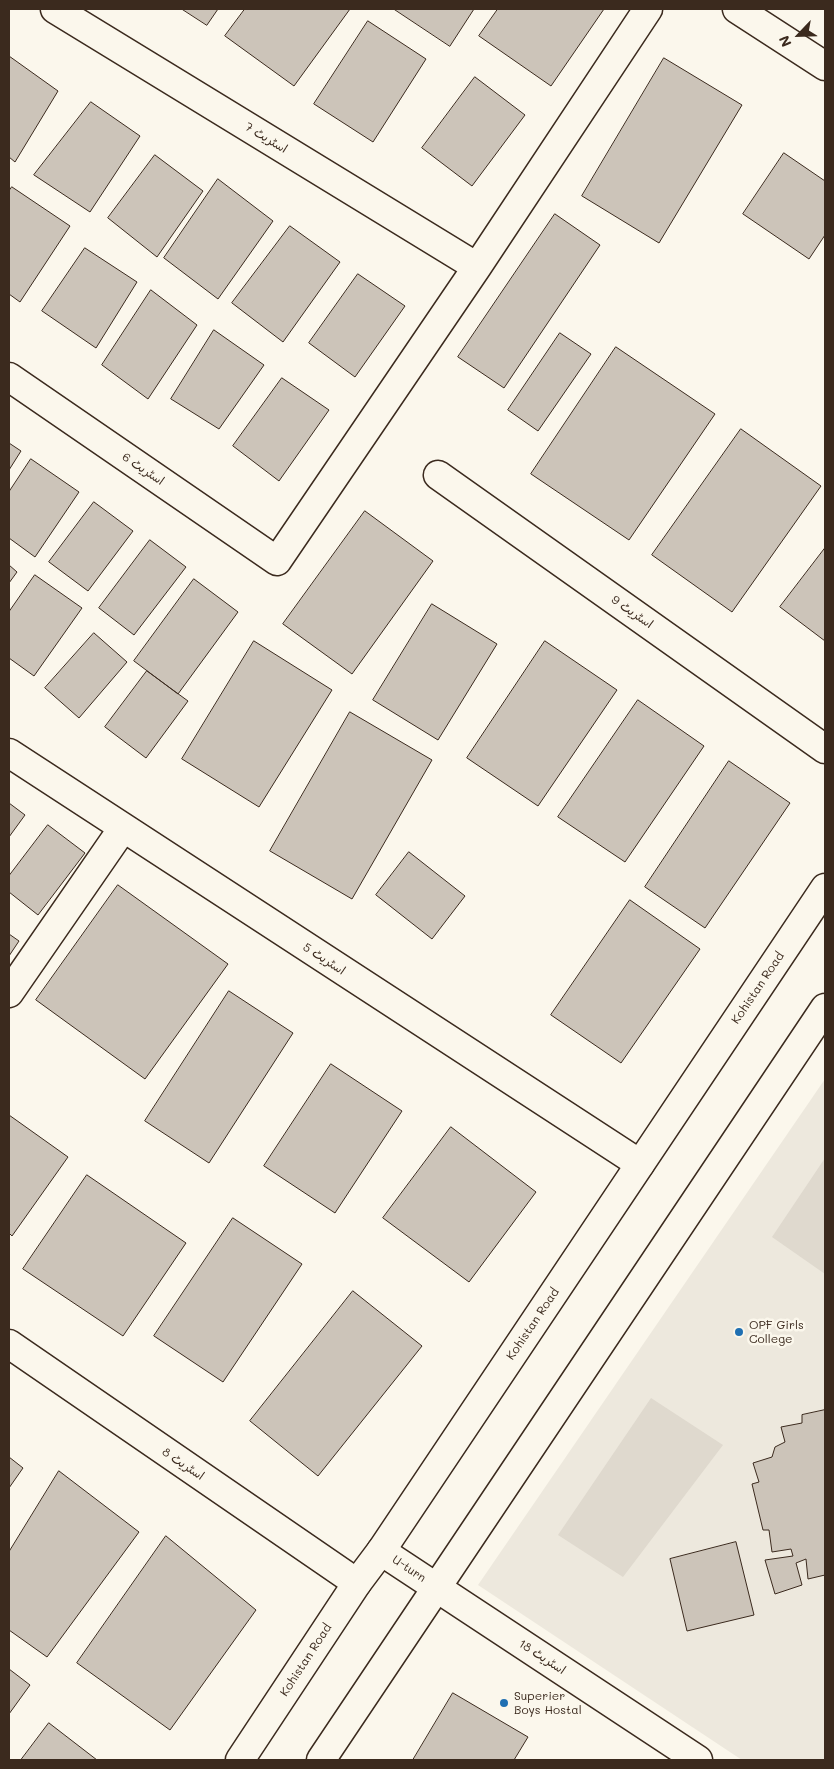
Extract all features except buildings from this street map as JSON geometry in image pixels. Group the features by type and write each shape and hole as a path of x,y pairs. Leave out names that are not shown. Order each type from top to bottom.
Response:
{"street":[{"name":"اسٹریٹ 7","path":"55,9 477,267"},
{"path":"477,267 648,9"},
{"path":"736,9 825,66"},
{"name":"اسٹریٹ 6","path":"9,377 277,561 477,267"},
{"name":"اسٹریٹ 9","path":"438,475 825,749"},
{"name":"اسٹریٹ 5","path":"9,753 640,1164"},
{"path":"9,994 123,828"},
{"name":"Kohistan Road","path":"240,1760 825,888"},
{"path":"321,1760 825,1008"},
{"name":"اسٹریٹ 8","path":"9,1344 357,1583"},
{"name":"U-turn","path":"382,1551 436,1588"},
{"name":"اسٹریٹ 18","path":"436,1588 698,1760"}],"shaded area":[{"name":"OPF Girls College","path":"825,1079 825,1760 742,1760 478,1585"},
{"path":"825,1158 825,1274 772,1237"},
{"path":"651,1398 723,1445 623,1577 558,1535"}],"place":[{"name":"OPF Girls College","path":"739,1332"},
{"name":"Superier Boys Hostal","path":"504,1703"}]}
